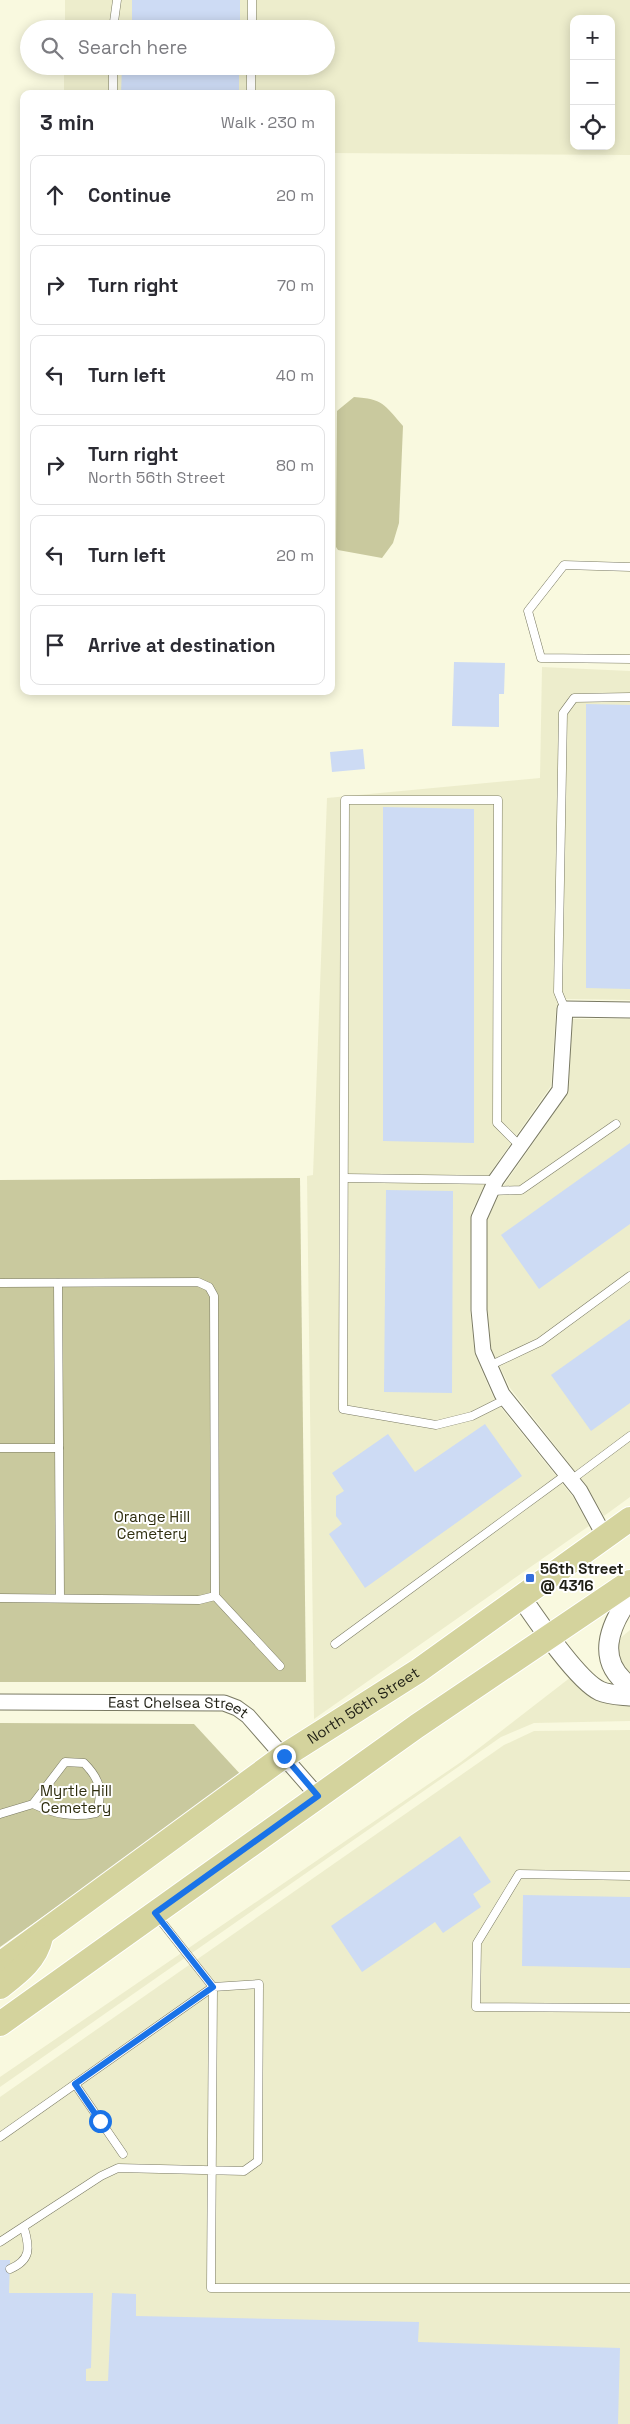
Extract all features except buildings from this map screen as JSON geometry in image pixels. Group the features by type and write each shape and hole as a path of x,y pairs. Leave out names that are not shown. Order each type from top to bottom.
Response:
{"main road":[{"name":"North 56th Street","path":"0,1964 284,1756 418,1671 630,1519"},
{"path":"0,2024 417,1726 630,1582"},
{"path":"0,1987 23,1970 39,1947 42,1933"}],"street":[{"path":"605,1537 580,1491 506,1399 483,1351 479,1310 479,1218 493,1185 560,1090 565,1009 630,1010"},
{"path":"521,1597 549,1637 591,1686 601,1692 630,1696"},
{"path":"630,1597 614,1623 608,1646 614,1670 622,1681 630,1686"},
{"name":"East Chelsea Street","path":"0,1702 224,1703 237,1708 248,1716 318,1796"}],"lane":[{"path":"114,20 117,0"},
{"path":"252,0 252,20"},
{"path":"113,75 113,90"},
{"path":"251,75 251,90"},
{"path":"630,567 564,565 528,611 541,658 630,660"},
{"path":"565,1009 558,992 563,713 574,698 630,697"},
{"path":"506,1399 472,1416 436,1425 343,1409 345,800 498,800 497,1123 520,1146"},
{"path":"345,1178 493,1185 521,1190 616,1124"},
{"path":"489,1366 540,1342 630,1276"},
{"path":"0,1283 198,1282 209,1287 214,1296 215,1596 280,1666"},
{"path":"58,1283 60,1598"},
{"path":"335,1644 569,1477 630,1436"},
{"path":"0,1448 60,1448"},
{"path":"0,1598 199,1600 215,1596"},
{"path":"0,1814 33,1804 65,1762 84,1763 97,1776 100,1801 96,1813 78,1817 52,1813 33,1804"},
{"path":"630,1876 519,1874 477,1943 476,1998 476,2008 630,2008"},
{"path":"155,1913 213,1987 211,2288 630,2288"},
{"path":"0,2137 213,1987 259,1984 258,2161 244,2171 118,2168 102,2176 0,2242"},
{"path":"75,2084 123,2154"},
{"path":"10,2269 21,2264 28,2254 28,2243 24,2228"}],"shaded area":[{"path":"65,0 630,0 630,155 335,153 335,90 64,90 64,75 335,75 335,20 65,20"},
{"path":"542,667 630,671 630,1000 565,999 556,1009 551,1086 490,1173 471,1213 470,1310 475,1355 494,1399 573,1497 589,1526 314,1719 307,1176 313,1175 327,798 540,778"},
{"path":"573,1019 630,1019 630,1497 604,1516 586,1485 510,1388 491,1348 487,1310 487,1220 504,1185 566,1096"},
{"path":"630,1630 630,1674 618,1655 618,1640"},
{"path":"571,1677 587,1695 600,1702 630,1706 630,1721 534,1723 501,1737 0,2087 0,2077 461,1762"},
{"path":"630,1730 630,2424 0,2424 0,2097 504,1745 534,1731"}],"green space":[{"path":"354,397 377,401 387,408 403,426 399,523 393,543 382,558 338,550 336,547 337,411"},
{"name":"Orange Hill Cemetery","path":"300,1178 306,1682 0,1682 0,1180"},
{"name":"Myrtle Hill Cemetery","path":"0,1723 194,1724 242,1776 0,1947"}],"place":[{"name":"56th Street @ 4316","path":"530,1578"}],"route":[{"path":"100,2121 75,2084 213,1987 155,1913 318,1796 284,1756"}]}
